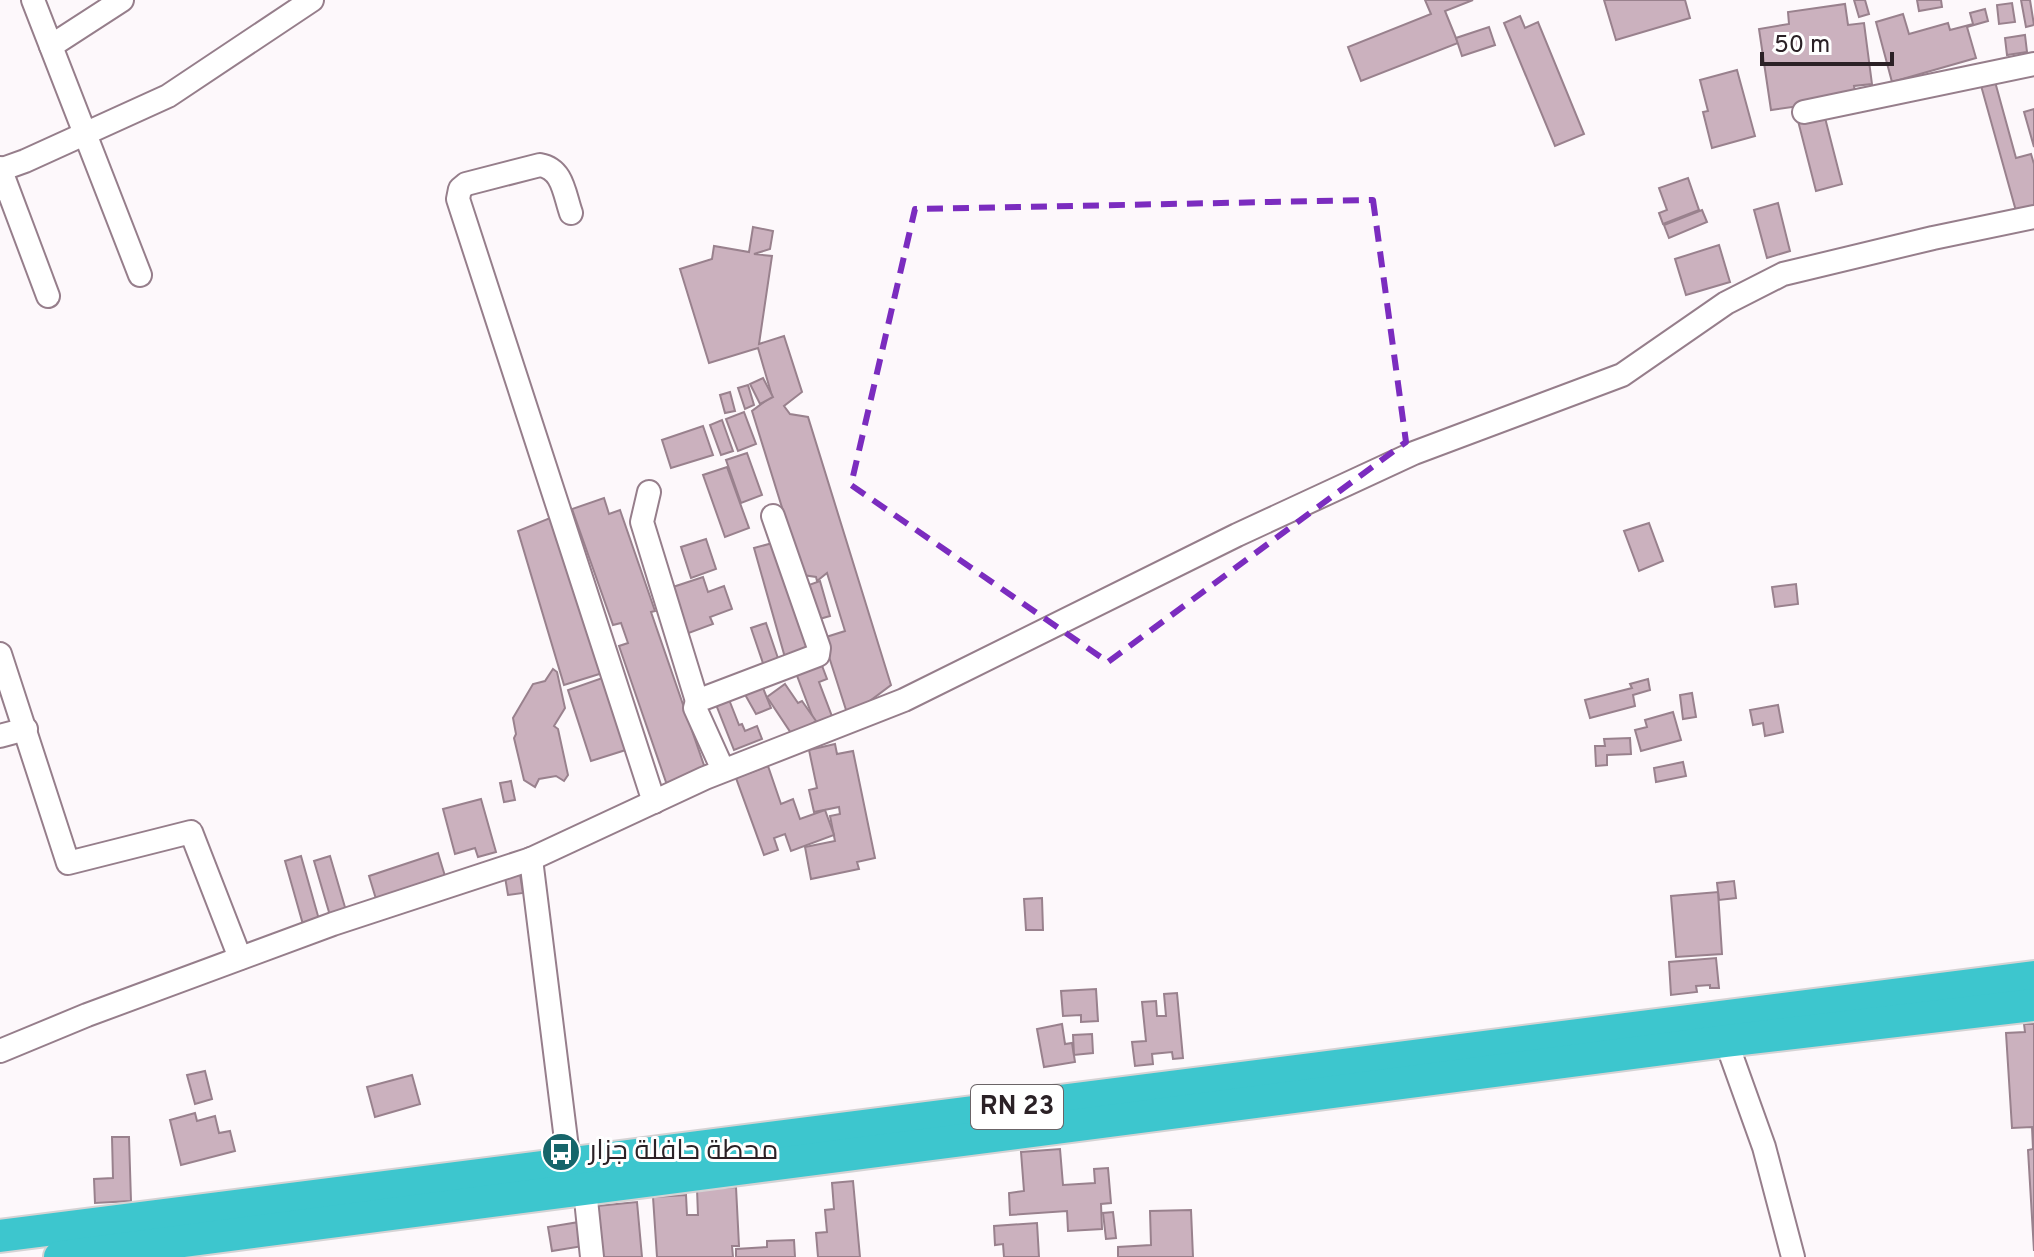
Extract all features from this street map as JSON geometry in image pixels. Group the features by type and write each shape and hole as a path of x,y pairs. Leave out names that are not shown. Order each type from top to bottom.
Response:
{"highway":[{"name":"RN 23","path":"60,1257 577,1177 2034,977"},
{"name":"RN 23","path":"0,1236 577,1177 2034,1005"}],"street":[{"path":"33,0 140,275"},
{"path":"51,46 122,0"},
{"path":"48,296 0,169 168,96 312,0"},
{"path":"1804,112 2034,64"},
{"path":"571,213 557,172 540,165 466,184 460,189 458,199 654,802"},
{"path":"0,1051 333,924 531,859 723,770 904,700 1237,535 1414,453 1622,375 1726,303 1783,274 2034,217"},
{"path":"649,492 642,522 697,701 695,708 723,770"},
{"path":"697,701 818,655 819,648 773,516"},
{"path":"0,654 68,863 191,832 240,958"},
{"path":"0,736 26,729"},
{"path":"531,859 577,1177 592,1257"},
{"path":"1726,1041 1764,1147 1793,1257"}],"highlighted area":[{"path":"1373,200 1406,442 1108,662 851,485 915,209"}],"building":[{"path":"1425,0 1473,0 1445,11 1458,43 1361,81 1348,47 1431,14"},
{"path":"1604,0 1685,0 1690,18 1616,40"},
{"path":"1854,0 1865,0 1869,14 1859,17"},
{"path":"1917,0 1941,0 1942,7 1919,11"},
{"path":"2021,0 2030,0 2034,25 2026,27"},
{"path":"2012,3 2015,22 1999,24 1997,5"},
{"path":"1845,4 1848,25 1864,23 1872,84 1854,86 1856,98 1771,110 1759,29 1789,24 1788,12"},
{"path":"1985,9 1988,21 1967,27 1976,58 1892,82 1876,22 1903,14 1909,34 1948,23 1950,30 1973,24 1970,13"},
{"path":"1520,16 1525,28 1538,22 1584,134 1555,146 1504,23"},
{"path":"1489,27 1495,45 1462,56 1456,38"},
{"path":"2025,35 2027,52 2007,55 2005,38"},
{"path":"1737,70 1755,136 1712,148 1703,112 1708,111 1700,80"},
{"path":"1994,78 2016,158 2031,154 2034,164 2034,206 2016,211 1980,82"},
{"path":"2034,109 2034,147 2024,112"},
{"path":"1823,110 1842,184 1816,191 1797,117"},
{"path":"1688,178 1699,210 1663,224 1659,213 1667,210 1659,188"},
{"path":"1778,203 1790,251 1767,258 1754,210"},
{"path":"1702,210 1707,222 1669,238 1664,225"},
{"path":"753,227 773,231 770,249 754,254 772,256 759,344 784,336 802,392 784,406 790,414 808,417 891,685 859,709 847,713 823,638 845,631 827,573 817,581 816,577 803,575 752,411 772,396 758,348 709,363 680,269 712,259 714,246 749,252"},
{"path":"1719,245 1730,282 1686,295 1675,259"},
{"path":"763,378 773,397 760,404 750,384"},
{"path":"748,385 754,405 745,409 738,388"},
{"path":"730,392 735,411 725,413 720,395"},
{"path":"744,412 756,444 738,451 726,419"},
{"path":"722,420 733,451 721,455 710,425"},
{"path":"703,426 713,455 671,468 662,440"},
{"path":"747,453 762,495 741,503 726,460"},
{"path":"727,467 749,528 725,537 703,475"},
{"path":"604,498 609,514 620,510 655,611 651,612 706,771 667,785 619,646 628,643 621,623 613,625 572,509"},
{"path":"550,518 557,541 569,538 609,671 564,685 518,531"},
{"path":"1649,523 1663,561 1639,571 1624,531"},
{"path":"706,539 716,569 691,578 681,547"},
{"path":"780,541 811,654 786,661 754,548"},
{"path":"703,577 708,592 724,586 732,609 710,617 713,624 686,634 670,588"},
{"path":"820,581 830,616 816,620 806,586"},
{"path":"1796,584 1798,604 1775,607 1772,587"},
{"path":"766,623 781,667 766,672 751,628"},
{"path":"821,663 827,679 819,682 833,719 816,726 796,673"},
{"path":"553,669 557,672 565,708 554,726 558,729 568,775 564,781 556,776 539,779 535,787 524,780 514,738 513,718 533,684 545,681"},
{"path":"608,676 632,748 591,761 568,690"},
{"path":"1648,679 1650,690 1633,695 1635,706 1590,718 1585,700 1632,688 1630,684"},
{"path":"761,683 771,708 756,714 743,691"},
{"path":"785,684 816,721 793,736 767,697"},
{"path":"1692,693 1696,717 1683,719 1680,695"},
{"path":"728,697 739,725 742,724 745,731 757,726 762,739 734,750 715,702"},
{"path":"1778,705 1783,732 1765,736 1763,723 1753,725 1750,710"},
{"path":"1673,712 1681,740 1641,751 1635,730 1647,727 1645,720"},
{"path":"1630,738 1631,754 1607,755 1607,765 1596,766 1595,746 1605,746 1604,739"},
{"path":"835,744 837,754 853,751 875,858 857,862 859,869 811,879 805,847 835,841 830,816 840,814 839,807 814,812 809,790 817,788 809,750"},
{"path":"1683,762 1686,776 1656,782 1654,768"},
{"path":"768,766 781,804 793,799 800,819 825,810 834,835 791,851 785,834 774,838 778,850 764,855 736,778"},
{"path":"511,781 515,800 504,802 500,783"},
{"path":"481,799 496,852 478,857 475,848 455,854 443,809"},
{"path":"438,853 445,876 376,899 369,876"},
{"path":"301,856 320,923 304,928 285,861"},
{"path":"330,856 347,914 331,919 314,861"},
{"path":"520,874 523,893 508,895 505,877"},
{"path":"1734,881 1736,898 1719,900 1717,883"},
{"path":"1718,892 1722,954 1676,957 1671,896"},
{"path":"1042,898 1043,930 1026,930 1024,899"},
{"path":"1716,958 1719,988 1696,986 1697,992 1671,995 1669,962"},
{"path":"1096,989 1098,1021 1081,1022 1081,1015 1063,1016 1061,991"},
{"path":"1177,993 1183,1058 1173,1059 1172,1052 1152,1054 1153,1064 1135,1066 1132,1042 1146,1041 1142,1002 1156,1001 1157,1016 1166,1016 1164,994"},
{"path":"1062,1024 1065,1044 1072,1043 1075,1062 1044,1067 1037,1029"},
{"path":"2024,1024 2034,1024 2034,1251 2028,1150 2033,1149 2032,1127 2012,1128 2006,1033 2025,1032"},
{"path":"1092,1034 1093,1053 1074,1055 1073,1035"},
{"path":"205,1071 212,1099 195,1104 187,1075"},
{"path":"412,1075 420,1104 375,1117 367,1087"},
{"path":"195,1113 197,1121 215,1116 219,1133 230,1131 235,1151 181,1165 170,1120"},
{"path":"112,1137 129,1137 131,1201 95,1203 94,1179 113,1178"},
{"path":"1060,1149 1063,1185 1095,1183 1094,1169 1108,1168 1111,1203 1101,1204 1102,1229 1068,1231 1067,1211 1010,1215 1009,1193 1024,1191 1021,1152"},
{"path":"853,1181 860,1257 818,1257 816,1233 827,1232 825,1210 834,1209 832,1183"},
{"path":"736,1187 739,1246 732,1246 733,1257 657,1257 653,1197 686,1195 687,1215 698,1215 697,1189"},
{"path":"637,1202 642,1257 602,1257 597,1206"},
{"path":"1191,1210 1193,1257 1118,1257 1118,1247 1151,1245 1150,1211"},
{"path":"1113,1212 1116,1238 1106,1239 1103,1213"},
{"path":"579,1222 583,1246 552,1251 548,1227"},
{"path":"1037,1223 1039,1257 1004,1257 1003,1244 995,1245 994,1226"},
{"path":"794,1240 795,1257 736,1257 736,1249 767,1247 767,1241"}],"place":[{"name":"محطة حافلة جزار","path":"561,1152"}]}
